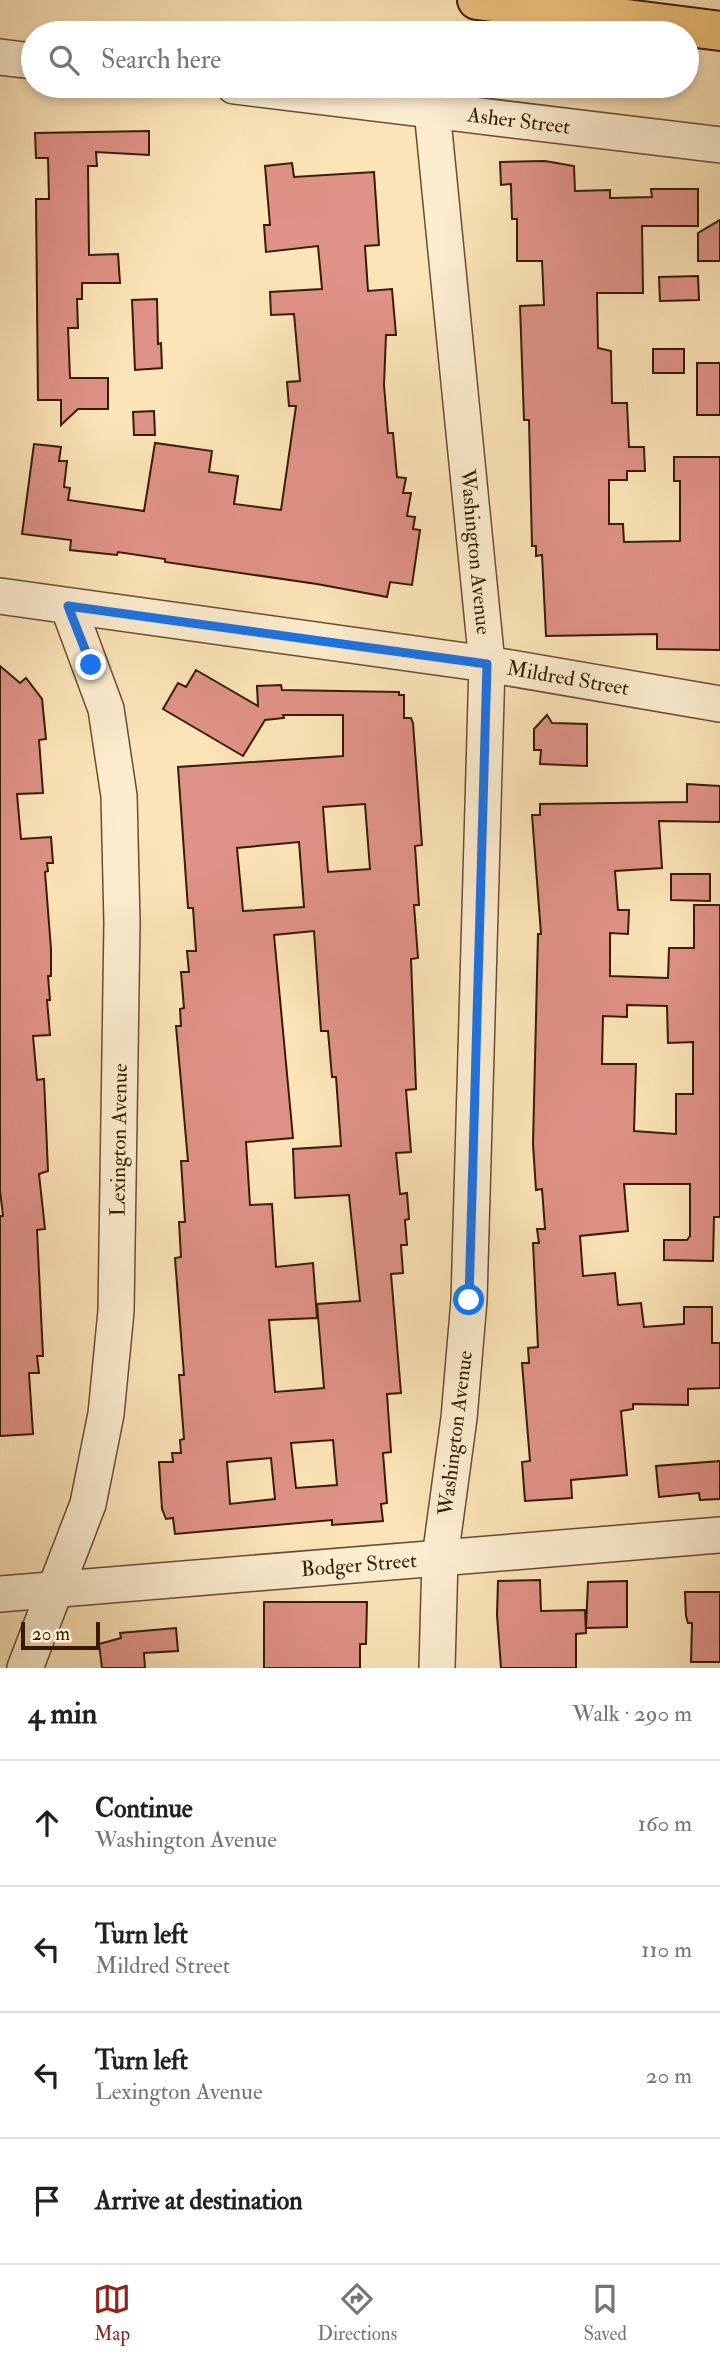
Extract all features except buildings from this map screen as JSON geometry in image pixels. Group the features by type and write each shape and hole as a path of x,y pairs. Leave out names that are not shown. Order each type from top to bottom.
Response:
{"highway":[{"path":"477,0 642,21"},
{"path":"699,28 720,31"}],"street":[{"path":"0,57 21,60"},
{"name":"Asher Street","path":"333,98 720,145"},
{"name":"Washington Avenue","path":"432,110 487,664 469,1300 459,1418 440,1558 437,1668"},
{"name":"Mildred Street","path":"0,596 487,664 720,704"},
{"name":"Lexington Avenue","path":"24,1668 89,1504 106,1414 115,1324 122,923 119,796 106,709 68,606"},
{"name":"Bodger Street","path":"0,1594 720,1535"}],"route":[{"path":"91,665 68,606 487,664 469,1300"}]}
